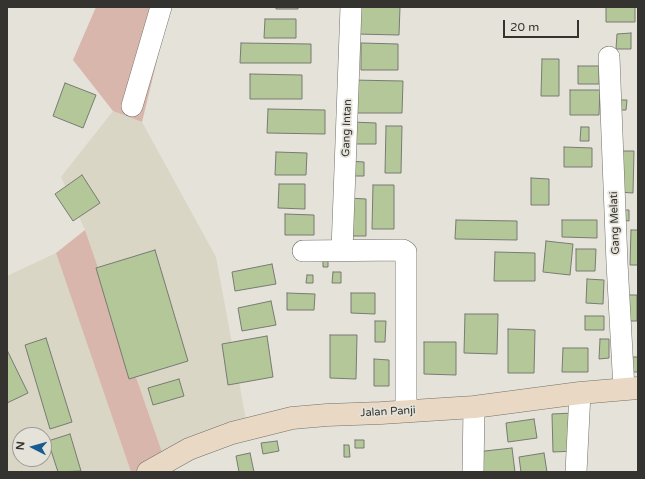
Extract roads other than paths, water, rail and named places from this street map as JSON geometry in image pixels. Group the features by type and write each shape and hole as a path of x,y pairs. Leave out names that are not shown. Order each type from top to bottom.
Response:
{"street":[{"path":"132,106 161,7"},
{"name":"Gang Intan","path":"342,250 351,7"},
{"name":"Gang Melati","path":"609,57 617,263 631,389"},
{"path":"303,251 403,250 406,252 406,411"},
{"name":"Jalan Panji","path":"148,472 190,449 232,433 292,418 474,407 580,393 631,389"},
{"path":"576,472 580,393"},
{"path":"473,472 474,407"}]}
